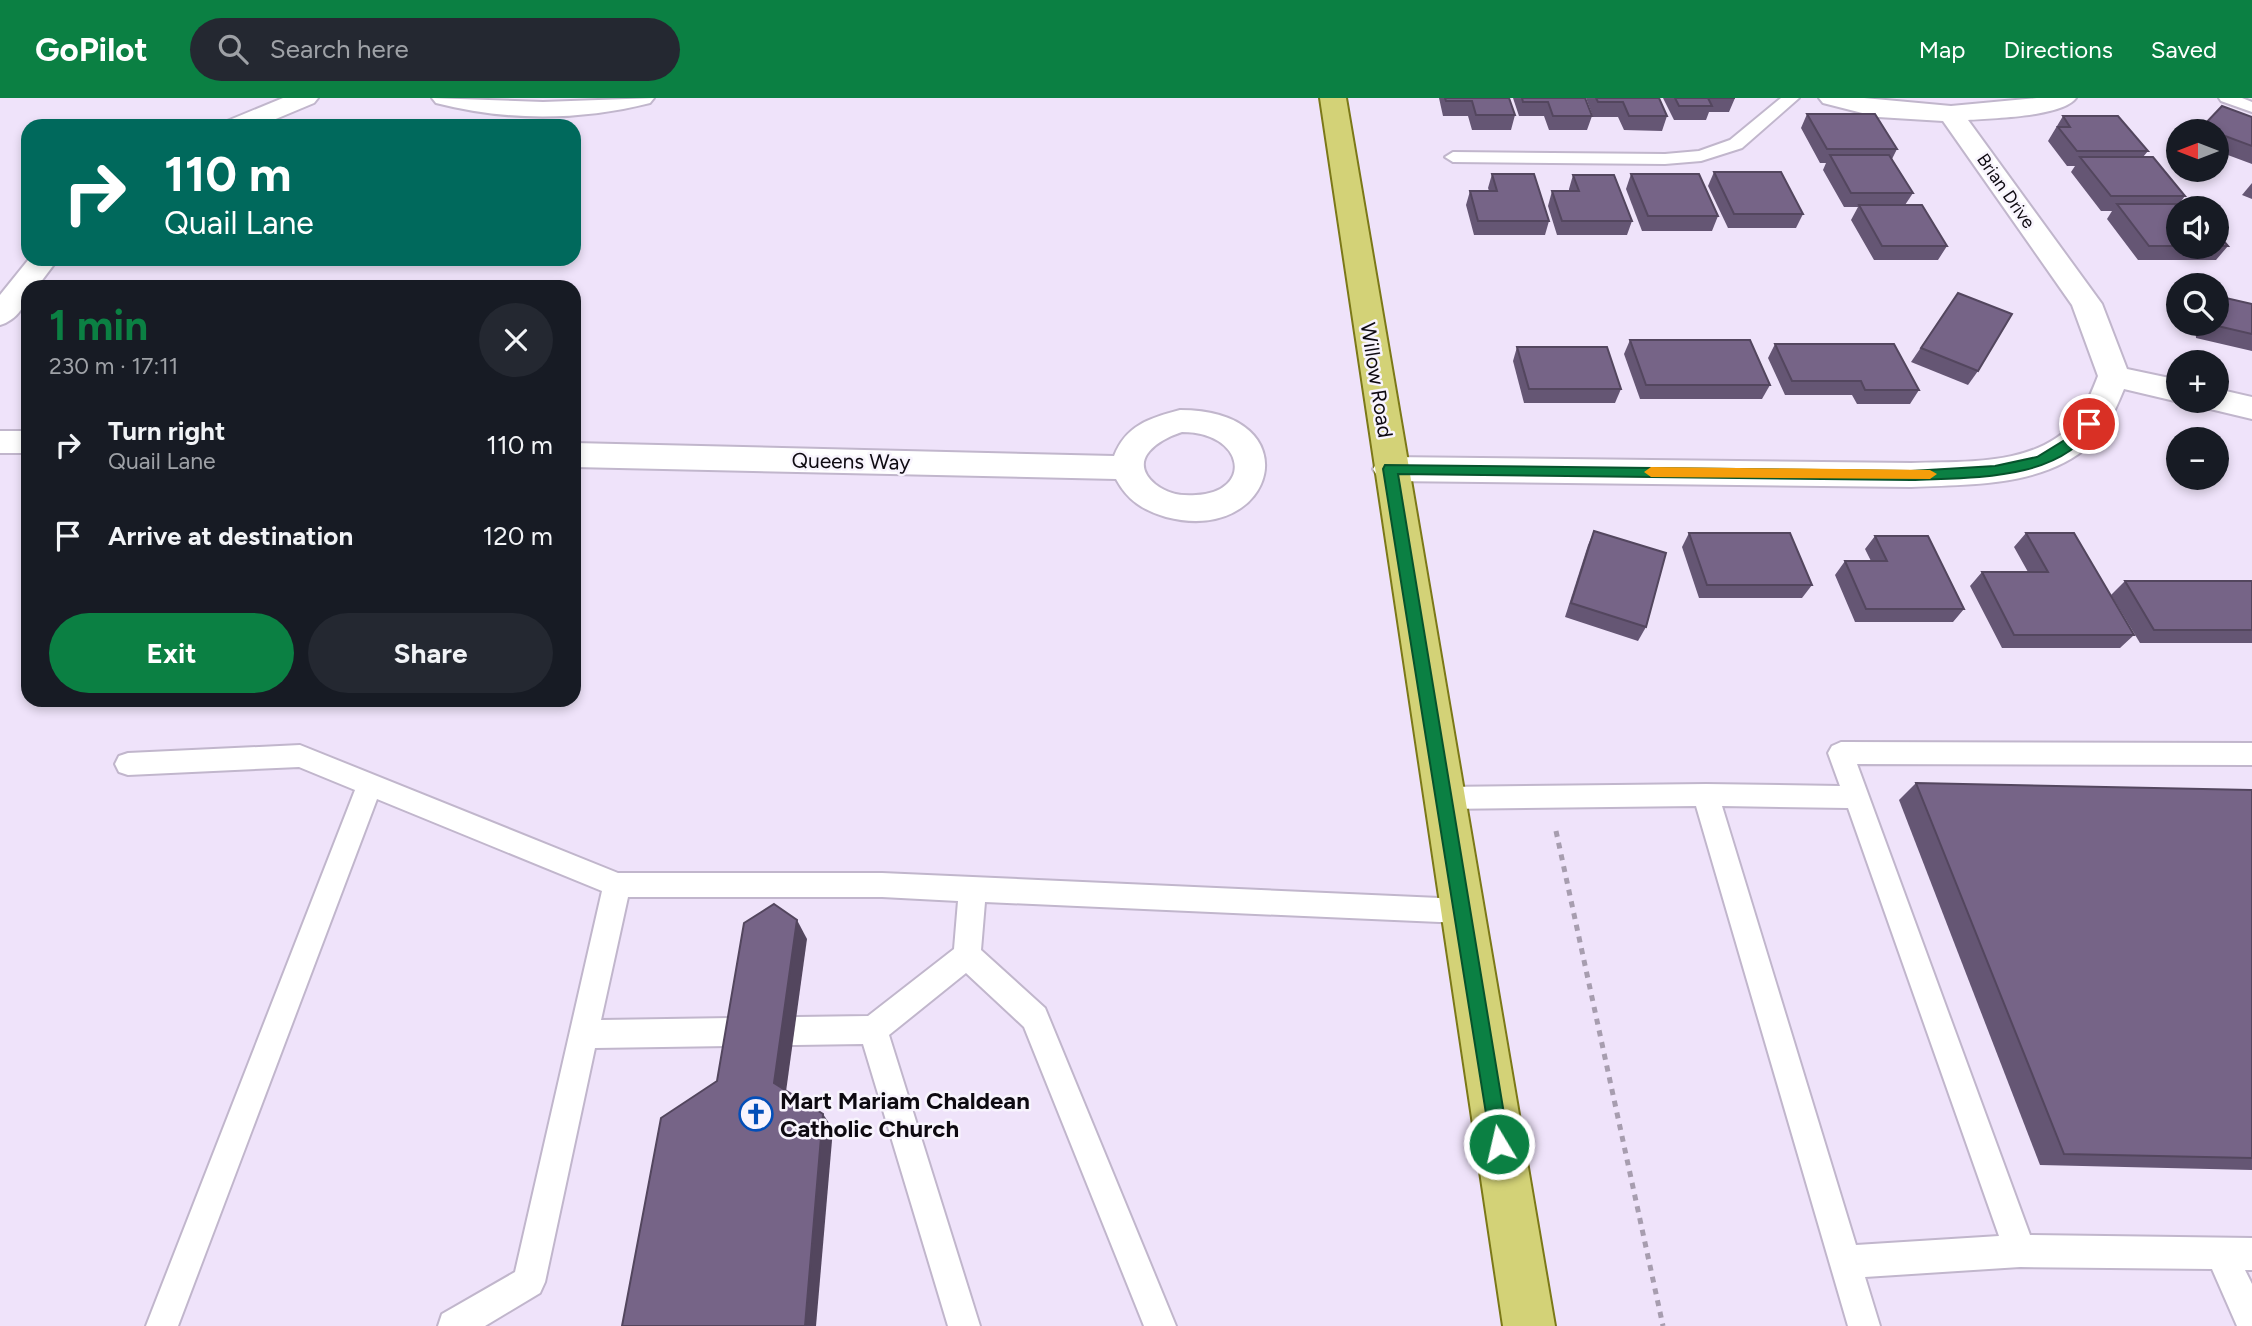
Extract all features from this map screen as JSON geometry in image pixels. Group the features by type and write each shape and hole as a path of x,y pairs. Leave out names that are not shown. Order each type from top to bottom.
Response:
{"main road":[{"name":"Willow Road","path":"1333,98 1390,469 1529,1326"}],"street":[{"path":"253,119 305,98"},
{"path":"445,98 467,105 569,108 641,98"},
{"path":"1832,98 1878,109 1951,114 2037,106 2063,98"},
{"name":"Brian Drive","path":"1951,114 2087,304 2114,376"},
{"path":"28,280 38,266"},
{"path":"0,315 21,288"},
{"path":"1390,469 1911,475 1995,471 2041,460 2080,436 2098,411 2114,376 2166,388"},
{"path":"2229,403 2252,408"},
{"path":"0,442 21,442"},
{"name":"Queens Way","path":"581,455 1128,468"}],"lane":[{"path":"1453,157 1665,159 1702,156 1736,144 1791,98"},
{"path":"2227,98 2252,107"},
{"path":"2020,1251 1841,753 2252,754"},
{"path":"128,764 300,756 617,885 882,884 1462,911"},
{"path":"162,1326 369,786"},
{"path":"1443,798 1706,795 1857,797"},
{"path":"1706,795 1864,1326"},
{"path":"454,1326 529,1282 617,885"},
{"path":"584,1034 873,1030 967,955 973,888"},
{"path":"967,955 1035,1018 1160,1326"},
{"path":"873,1030 964,1326"},
{"path":"1845,1262 2020,1251 2237,1254 2252,1321"}],"path":[{"path":"1549,797 1664,1326"}],"building":[{"path":"1445,98 1509,98 1515,115 1476,115 1472,101 1446,101"},
{"path":"1522,98 1585,98 1592,116 1553,116 1548,102 1523,102"},
{"path":"1596,98 1659,98 1667,116 1629,116 1623,102 1598,102"},
{"path":"1675,98 1708,98 1712,106 1679,106"},
{"path":"2222,106 2252,117 2252,146 2230,138 2230,119 2210,119"},
{"path":"1807,114 1875,114 1897,149 1827,149"},
{"path":"2063,116 2118,116 2148,151 2077,151 2058,127 2070,127"},
{"path":"1830,155 1889,155 1913,193 1851,193"},
{"path":"2080,157 2153,157 2166,173 2166,182 2174,182 2185,196 2166,196 2111,196"},
{"path":"1714,172 1781,172 1803,214 1734,214"},
{"path":"1492,174 1534,174 1549,221 1478,221 1470,191 1497,191"},
{"path":"1631,174 1699,174 1718,216 1648,216"},
{"path":"1573,175 1614,175 1632,221 1562,221 1552,191 1579,191"},
{"path":"2117,204 2166,204 2166,246 2149,246"},
{"path":"1859,205 1922,205 1947,246 1882,246"},
{"path":"1958,293 2012,314 1978,371 1921,348"},
{"path":"2229,299 2252,304 2252,334 2229,329"},
{"path":"1630,340 1750,340 1770,385 1646,385"},
{"path":"1775,344 1894,344 1919,390 1865,390 1861,381 1792,381"},
{"path":"1517,347 1607,347 1621,389 1529,389"},
{"path":"1594,531 1666,553 1646,627 1571,603"},
{"path":"1689,533 1790,533 1812,585 1707,585"},
{"path":"2026,533 2074,533 2134,635 2014,635 1982,572 2048,572"},
{"path":"1875,536 1928,536 1964,609 1866,609 1845,561 1887,561"},
{"path":"2125,581 2252,581 2252,630 2154,630"},
{"path":"1916,783 2252,790 2252,1158 2064,1154"},
{"name":"Mart Mariam Chaldean Catholic Church","path":"774,904 797,920 774,1083 823,1114 805,1326 622,1326 661,1118 717,1081 744,923"}],"slow traffic":[{"path":"1651,472 1930,474"}],"place":[{"name":"Mart Mariam Chaldean Catholic Church","path":"756,1114"}],"route":[{"path":"1499,1144 1390,469 1911,475 1995,471 2041,460 2080,436 2089,424"}]}
